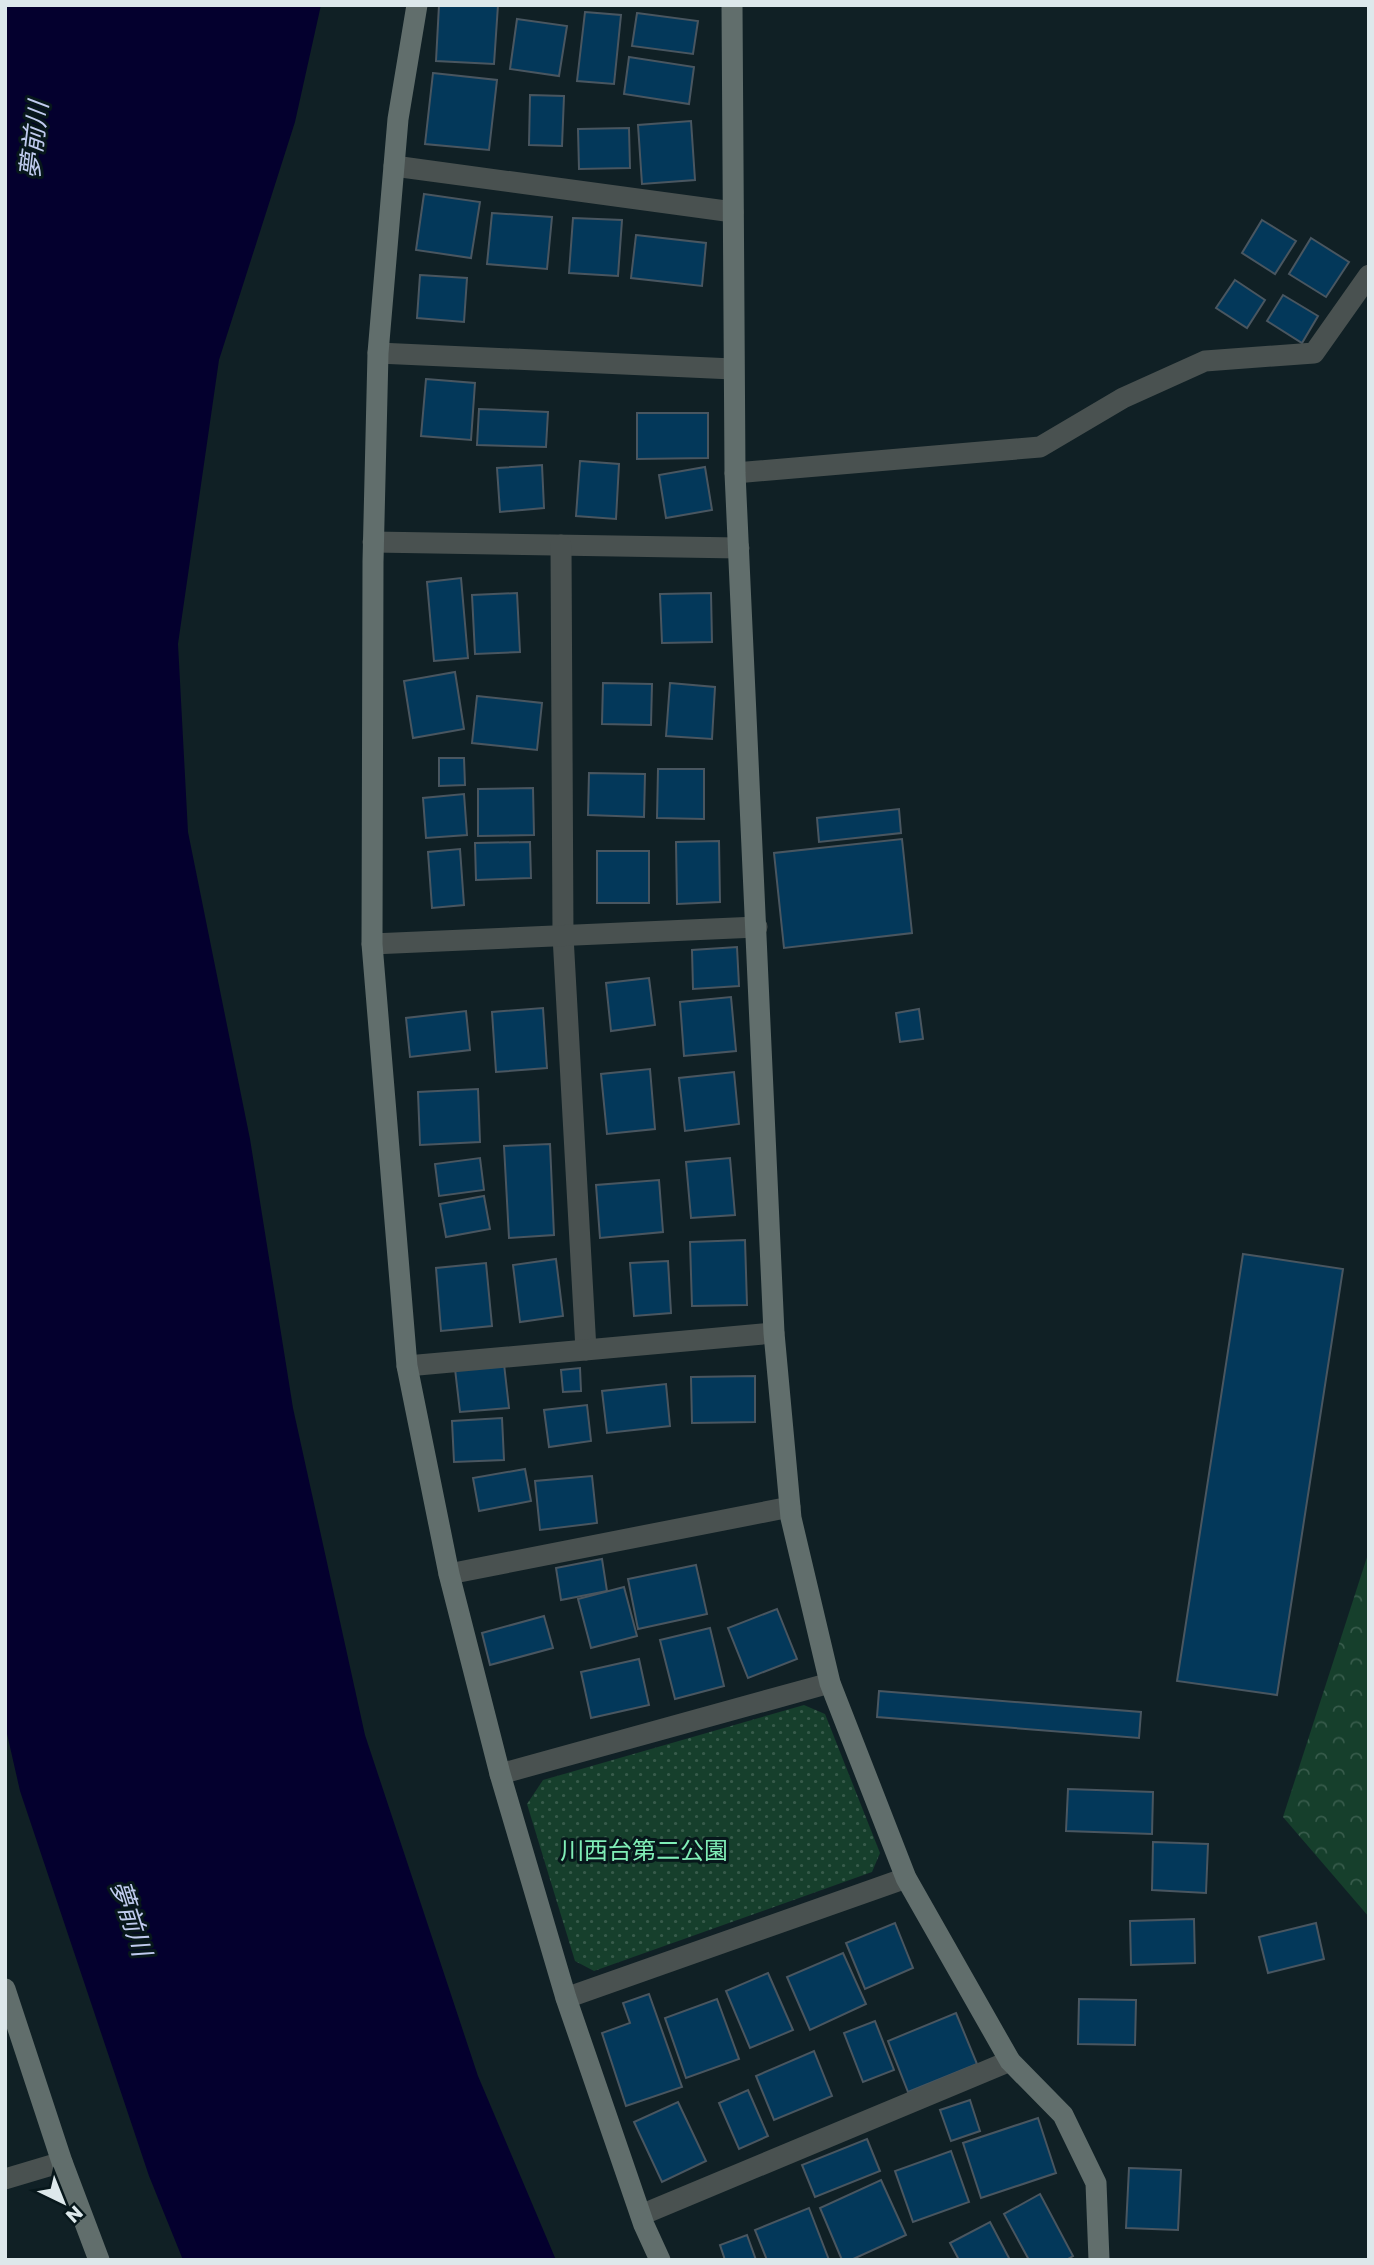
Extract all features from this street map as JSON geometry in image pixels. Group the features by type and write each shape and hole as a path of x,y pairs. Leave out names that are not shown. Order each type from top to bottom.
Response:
{"street":[{"path":"417,5 398,119 378,353 373,542 372,944 407,1366 449,1574 500,1774 566,1998 641,2214 660,2260"},
{"path":"732,5 735,473 774,1333 790,1507 830,1683 906,1878 1010,2062 1063,2115 1096,2183 1099,2260"},
{"path":"394,166 733,212"},
{"path":"735,473 1040,447 1124,398 1205,361 1314,353 1369,275"},
{"path":"378,353 733,369"},
{"path":"373,542 739,548"},
{"path":"561,545 563,936 586,1350"},
{"path":"372,944 757,927"},
{"path":"407,1366 774,1333"},
{"path":"449,1574 790,1507"},
{"path":"500,1774 830,1683"},
{"path":"566,1998 906,1878"},
{"path":"5,1989 62,2162 99,2260"},
{"path":"641,2214 1010,2062"},
{"path":"5,2179 62,2162"}],"green space":[{"path":"1369,1551 1369,1917 1283,1817"},
{"name":"川西台第二公園","path":"804,1705 825,1714 880,1853 872,1872 594,1971 575,1961 527,1804 543,1780"}],"water":[{"name":"夢前川","path":"5,5 321,5 295,122 219,360 178,644 188,832 250,1139 293,1408 365,1735 478,2076 556,2260 183,2260 149,2176 20,1791 5,1725"}],"building":[{"path":"439,5 498,5 494,64 436,61"},
{"path":"585,12 621,15 614,84 577,81"},
{"path":"637,13 698,21 693,54 632,46"},
{"path":"517,19 567,26 559,76 510,69"},
{"path":"629,57 694,67 689,104 624,94"},
{"path":"433,73 497,80 489,150 425,144"},
{"path":"530,95 564,96 562,146 529,145"},
{"path":"691,121 695,180 642,184 638,125"},
{"path":"629,128 630,168 579,169 578,129"},
{"path":"424,194 480,202 471,258 416,250"},
{"path":"492,213 552,217 547,269 487,264"},
{"path":"573,218 622,220 618,276 569,273"},
{"path":"1262,220 1296,241 1275,274 1242,253"},
{"path":"636,235 706,243 702,286 631,278"},
{"path":"1311,238 1349,262 1326,297 1289,274"},
{"path":"420,275 467,278 464,322 417,318"},
{"path":"1235,280 1265,300 1247,328 1216,308"},
{"path":"1283,295 1318,316 1302,343 1267,321"},
{"path":"426,379 475,383 471,440 421,436"},
{"path":"479,409 548,412 546,447 477,445"},
{"path":"637,413 708,413 708,458 637,459"},
{"path":"580,461 619,464 616,519 576,516"},
{"path":"542,465 544,508 500,512 497,468"},
{"path":"705,467 712,510 666,518 659,475"},
{"path":"461,578 468,658 434,661 427,582"},
{"path":"517,593 520,652 475,654 472,595"},
{"path":"711,593 712,642 662,643 660,594"},
{"path":"455,672 464,729 413,738 404,681"},
{"path":"603,683 652,684 651,725 602,724"},
{"path":"670,683 715,687 712,739 666,736"},
{"path":"477,696 542,703 537,750 472,743"},
{"path":"439,758 464,758 465,785 439,786"},
{"path":"658,769 704,769 704,819 657,818"},
{"path":"589,773 645,774 644,817 588,815"},
{"path":"533,788 534,835 478,836 478,789"},
{"path":"464,794 467,835 426,838 423,798"},
{"path":"899,809 901,833 819,842 817,818"},
{"path":"902,839 912,933 784,948 774,853"},
{"path":"719,841 720,902 677,904 676,842"},
{"path":"530,842 531,878 476,880 475,843"},
{"path":"460,849 464,905 432,908 428,852"},
{"path":"597,851 649,851 649,903 597,903"},
{"path":"737,947 739,986 693,989 692,950"},
{"path":"649,978 655,1025 611,1031 606,983"},
{"path":"731,997 736,1051 684,1056 680,1002"},
{"path":"543,1008 547,1068 496,1072 492,1012"},
{"path":"919,1009 923,1039 900,1042 896,1013"},
{"path":"466,1011 470,1050 410,1057 406,1018"},
{"path":"650,1069 655,1129 607,1134 601,1074"},
{"path":"734,1072 739,1124 685,1131 679,1078"},
{"path":"478,1089 480,1142 420,1145 418,1092"},
{"path":"550,1144 554,1235 509,1238 504,1146"},
{"path":"480,1158 484,1190 439,1196 435,1164"},
{"path":"730,1158 735,1215 691,1218 686,1162"},
{"path":"659,1180 663,1232 600,1238 596,1185"},
{"path":"484,1196 490,1229 446,1237 440,1204"},
{"path":"745,1240 747,1305 692,1306 690,1242"},
{"path":"1243,1254 1343,1269 1277,1695 1177,1681"},
{"path":"556,1259 563,1316 520,1322 513,1265"},
{"path":"668,1261 671,1313 634,1316 630,1263"},
{"path":"486,1263 492,1326 441,1331 436,1268"},
{"path":"504,1364 509,1408 460,1412 455,1369"},
{"path":"580,1368 581,1391 563,1392 561,1370"},
{"path":"755,1376 755,1422 692,1423 691,1377"},
{"path":"666,1384 670,1426 607,1433 602,1391"},
{"path":"587,1405 591,1441 549,1447 544,1410"},
{"path":"502,1418 504,1460 454,1462 452,1421"},
{"path":"525,1469 531,1501 479,1511 473,1478"},
{"path":"592,1476 597,1523 540,1530 535,1481"},
{"path":"602,1559 607,1591 561,1600 556,1568"},
{"path":"696,1565 707,1614 638,1629 628,1579"},
{"path":"624,1587 637,1636 591,1648 578,1599"},
{"path":"777,1609 797,1659 748,1678 728,1628"},
{"path":"544,1616 553,1648 490,1665 482,1633"},
{"path":"710,1628 724,1686 675,1699 660,1640"},
{"path":"639,1659 649,1705 591,1718 581,1672"},
{"path":"879,1691 1141,1712 1139,1738 877,1717"},
{"path":"1068,1789 1153,1792 1152,1834 1066,1831"},
{"path":"1153,1842 1208,1844 1206,1893 1152,1890"},
{"path":"1194,1919 1195,1963 1131,1965 1130,1921"},
{"path":"895,1923 913,1968 865,1989 846,1943"},
{"path":"1316,1923 1324,1959 1268,1973 1259,1937"},
{"path":"843,1953 866,2004 810,2030 787,1977"},
{"path":"768,1973 793,2030 750,2048 726,1991"},
{"path":"649,1994 682,2087 626,2106 602,2033 630,2023 623,2003"},
{"path":"717,1999 739,2059 686,2078 665,2018"},
{"path":"1079,1999 1136,2000 1135,2045 1078,2044"},
{"path":"956,2013 977,2064 908,2092 888,2041"},
{"path":"875,2021 894,2070 863,2082 844,2033"},
{"path":"814,2051 832,2096 774,2120 756,2076"},
{"path":"748,2090 768,2136 739,2149 719,2103"},
{"path":"970,2100 980,2131 951,2141 940,2110"},
{"path":"678,2102 706,2161 662,2182 634,2122"},
{"path":"1038,2118 1056,2173 981,2198 963,2143"},
{"path":"867,2139 880,2171 815,2197 802,2165"},
{"path":"951,2151 969,2202 913,2222 895,2171"},
{"path":"1129,2168 1181,2170 1178,2230 1126,2228"},
{"path":"881,2180 906,2235 851,2260 842,2260 820,2208"},
{"path":"1040,2194 1073,2256 1066,2260 1029,2260 1004,2214"},
{"path":"809,2208 829,2260 767,2260 755,2230"},
{"path":"990,2222 1010,2260 959,2260 950,2243"},
{"path":"747,2235 756,2260 725,2260 720,2245"}]}
